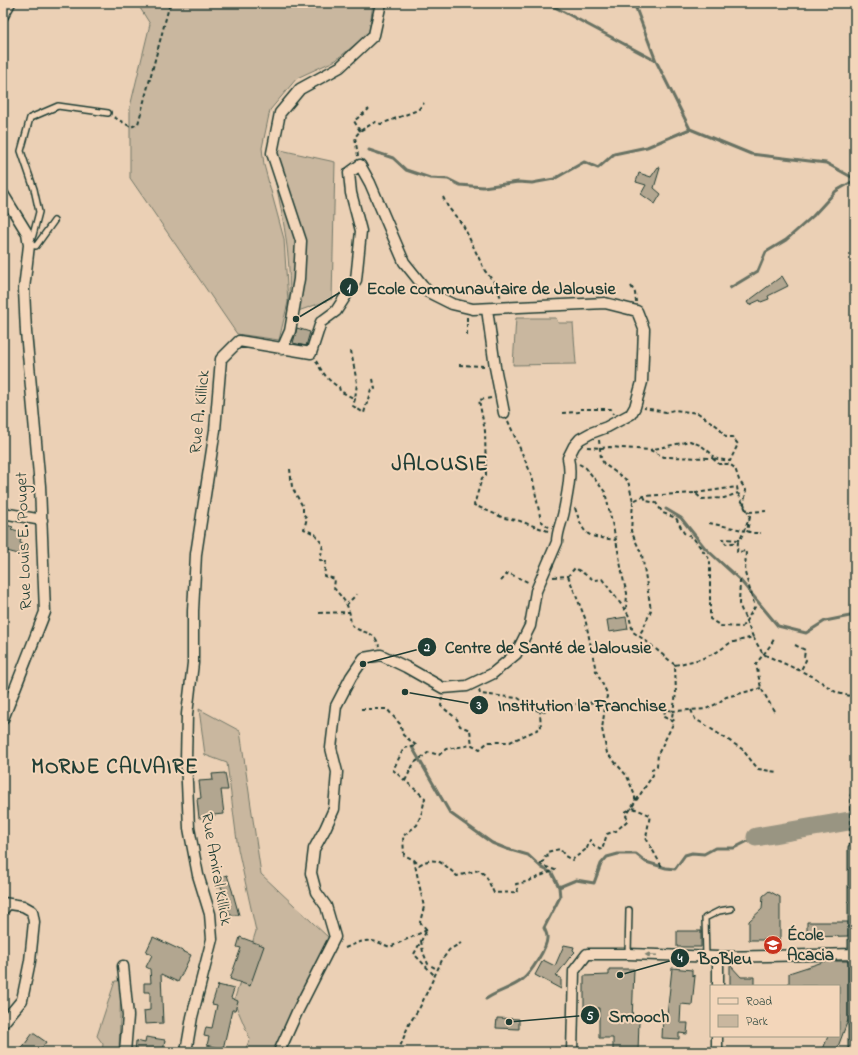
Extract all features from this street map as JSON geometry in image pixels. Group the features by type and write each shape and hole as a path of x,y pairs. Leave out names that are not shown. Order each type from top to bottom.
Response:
{"street":[{"path":"282,349 290,330 299,279 301,241 272,153 280,113 300,89 340,67 374,35 381,3"},
{"path":"279,1052 297,1012 335,937 326,906 316,892 311,873 314,849 334,809 337,772 331,748 336,706 351,677 364,658 381,655 443,688 466,686 492,674 516,654 530,626 536,592 557,542 557,534 564,512 566,499 570,466 568,458 574,446 580,439 631,414 636,406 642,382 644,329 637,311 605,303 473,309 452,304 428,292 404,262 370,183 360,165 349,173 351,193 361,231 356,280 336,311 321,322 311,353"},
{"name":"Rue Louis E. Pouget","path":"3,194 27,233 28,246 24,289 26,332 40,486 45,612 3,719"},
{"path":"487,309 495,367 504,413"},
{"name":"Rue A. Killick","path":"187,714 193,663 196,554 215,430 221,359 239,341 311,353"},
{"path":"3,513 42,520"},
{"name":"Rue Amiral Killick","path":"186,1052 192,1016 212,939 210,914 198,875 190,828 186,760 187,714"},
{"path":"854,848 854,1052"},
{"path":"5,1018 22,1000 30,961 34,922 32,911 23,906 7,904"},
{"path":"572,1052 574,971 587,954 718,957 855,954"},
{"path":"718,957 718,985"},
{"path":"123,966 128,1016 125,1052"},
{"path":"717,1037 717,1052"}],"lane":[{"path":"54,221 36,246 28,246 33,235 39,212 34,188 21,151 30,118 58,106 108,114"},
{"path":"3,914 7,904"},
{"path":"706,957 705,918 719,911 731,909"},
{"path":"628,954 629,910"}],"path":[{"path":"108,114 131,127 138,124 170,3"},
{"path":"360,165 355,137 360,131 375,122 382,124 418,110 424,103"},
{"path":"360,131 354,121 369,109"},
{"path":"443,197 448,207 463,225 486,271 495,283 505,308"},
{"path":"631,286 635,293 637,311"},
{"path":"467,308 467,338"},
{"path":"351,351 357,383 353,406 364,413 371,389 375,389 373,378"},
{"path":"311,353 323,373 332,384 339,387 340,391 355,399"},
{"path":"459,365 495,367"},
{"path":"501,396 479,400 485,431 486,475 482,478 474,505 504,518 517,520 557,534"},
{"path":"636,406 666,412 674,410 698,413 717,426 726,437 732,437 738,444 730,461 712,458 664,457 650,450"},
{"path":"562,412 579,412 579,409 611,409 615,423"},
{"path":"504,413 532,476 541,521 557,534"},
{"path":"598,430 601,458 604,464 628,481 633,501 631,531 642,555 651,610 639,635"},
{"path":"574,446 650,450 690,441 702,446 713,455 712,458 719,464 729,464 735,468 739,480 746,490 744,504 751,518 740,540 722,539 726,544 738,542 737,552 746,551 746,573 755,607 742,627 721,626 710,619 710,560 694,539 684,533 676,518 663,513 656,503 646,501 644,496"},
{"path":"568,458 586,468 605,492 624,583 628,593 626,611"},
{"path":"290,470 292,487 303,507 303,514 307,518 304,529 315,534 323,545 320,560 326,561 324,576 335,579 334,588 338,594 344,598 351,624 376,638 381,655"},
{"path":"633,501 644,496 696,493 734,486 737,487 738,493 748,512"},
{"path":"696,493 702,499 724,498 738,493"},
{"path":"574,506 581,525 587,534 594,537 616,540"},
{"path":"748,512 766,511"},
{"path":"709,523 752,533 761,533"},
{"path":"361,709 387,708 400,724 403,735 416,746 404,748 393,770 424,798 422,812 416,825 403,836 404,855 414,860 419,865 425,861 441,862 457,876 479,870 486,876 494,893 518,892 516,884 526,882 555,870 543,866 539,862 543,862 545,856 548,859 547,852 560,849 564,856 572,860 585,850 586,852 590,840 595,847 602,850 607,834 616,831 628,820 626,816 654,775 652,769 657,766 658,754 674,722 672,718 676,694 675,665 639,635 633,632 629,616 602,579 594,580 575,568 568,576 540,582 508,574 501,581"},
{"path":"568,576 585,618 596,671 608,697 604,703"},
{"path":"740,580 739,604 753,637 763,654 801,670 837,693 855,697"},
{"path":"346,605 357,594"},
{"path":"319,613 349,612"},
{"path":"675,665 701,659 717,652 730,643 753,637"},
{"path":"774,711 762,688 756,664 763,654 771,647 775,637"},
{"path":"795,645 805,650 804,658 806,660 801,670"},
{"path":"476,681 480,694 518,698 540,712 577,703 604,703"},
{"path":"443,688 442,706 457,719 460,726 470,730 472,744"},
{"path":"606,707 640,705 673,711 706,709 718,704 726,697 762,688"},
{"path":"604,703 606,707 602,728 607,753 627,776 635,796 635,804 632,808 625,812"},
{"path":"666,709 664,717 674,722"},
{"path":"691,710 695,719 742,748 758,769 777,772"},
{"path":"405,781 414,763 429,752 439,755 446,749 472,744 480,749 488,742 510,742 541,728 540,712"},
{"path":"850,826 850,796 855,789"},
{"path":"632,808 650,815 646,838 662,867"},
{"path":"414,860 424,907 420,922 427,930"},
{"path":"427,930 414,954 434,975"},
{"path":"345,948 364,940 378,942 390,947 427,930"},
{"path":"421,940 423,952 428,964 437,969"},
{"path":"398,1052 409,1024 420,1007 442,960 450,950 461,943"}],"green space":[{"path":"137,3 373,3 369,33 336,60 297,78 270,110 262,148 264,165 284,239 288,302 279,340 237,334 130,178 130,107 150,24"},
{"path":"276,149 335,162 332,299 287,315 289,277 286,237 271,160"},
{"path":"516,318 556,318 558,323 573,323 576,364 513,365"},
{"path":"199,709 240,731 261,874 329,938 276,1052 244,1052 250,1039 234,1001 256,931 238,849 227,763 205,755"},
{"path":"115,981 121,981 119,1052 102,1052 103,1044 97,1036"}],"building":[{"path":"658,167 660,168 654,188 661,194 655,204 641,194 646,185 636,182 639,173 651,177"},
{"path":"782,276 788,286 768,296 769,299 761,302 760,300 749,305 747,302"},
{"path":"297,328 310,332 306,346 293,343"},
{"path":"3,524 13,527 11,529 22,532 20,543 28,546 26,556 3,550"},
{"path":"626,617 628,629 609,632 607,620"},
{"path":"225,773 228,790 221,790 224,814 213,815 213,817 199,818 197,799 201,798 199,781 213,780 212,774"},
{"path":"227,875 239,915 230,915 221,886 217,888 214,879"},
{"path":"769,891 780,897 780,940 749,940 749,921 762,909 763,896"},
{"path":"807,922 848,922 848,936 807,937"},
{"path":"677,931 701,931 701,947 677,947"},
{"path":"153,937 191,955 178,982 161,974 163,1023 145,1024 144,1011 150,1010 150,992 144,992 144,983 151,983 150,969 146,967 152,955 146,952"},
{"path":"240,937 264,946 250,986 230,979 241,948 237,947"},
{"path":"564,945 574,947 573,950 575,952 556,976 561,978 561,989 535,975 543,960 555,966"},
{"path":"826,961 848,961 848,1020 836,1052 822,1052 828,1037 840,1037 840,985 789,985 789,973"},
{"path":"730,965 741,977 754,977 754,985 730,985"},
{"path":"672,968 692,970 692,975 695,976 692,1005 681,1004 680,1023 688,1023 687,1034 679,1033 679,1039 662,1038 663,1016 667,1016"},
{"path":"609,969 634,969 632,1021 639,1021 638,1052 613,1052 613,1038 599,1038 599,1008 584,1009 584,976 609,975"},
{"path":"218,985 234,989 231,998 238,1001 235,1010 232,1010 223,1049 207,1045 209,1037 204,1036 206,1027 212,1028 217,1005 212,1004"},
{"path":"497,1018 519,1019 519,1029 496,1028"},
{"path":"33,1033 46,1042 39,1052 19,1052"},
{"path":"146,1037 165,1040 163,1052 135,1052 136,1041 145,1043"}],"waterway":[{"path":"634,3 656,61"},
{"path":"549,4 656,61 690,129"},
{"path":"369,150 393,158 406,170 430,178 448,179 460,185 483,187 518,182 532,183 554,179 584,162 598,168 614,154 647,147 690,129 751,154 826,163 855,179"},
{"path":"730,288 758,271 766,252 786,240 813,216 836,191 855,180"},
{"path":"666,509 681,518 705,548 740,580 778,626 806,633 825,621 855,615"},
{"path":"412,747 450,813 492,843 528,855 542,868 552,873 559,887"},
{"path":"756,837 855,820"},
{"path":"486,999 522,980 538,960 547,941 544,928 560,897 559,887 576,880 594,883 601,864 607,857 618,854 636,854 646,862 675,869 685,855 692,853 704,854 715,848 734,848 756,837"}],"place":[{"name":"Ecole communautaire de Jalousie","path":"296,319"},
{"name":"Centre de Santé de Jalousie","path":"363,664"},
{"name":"Institution la Franchise","path":"405,692"},
{"name":"École Acacia","path":"773,945"},
{"name":"BoBleu","path":"620,975"},
{"name":"Smooch","path":"509,1022"}],"district":[{"name":"JALOUSIE","path":"440,465"},
{"name":"MORNE CALVAIRE","path":"115,768"}]}
